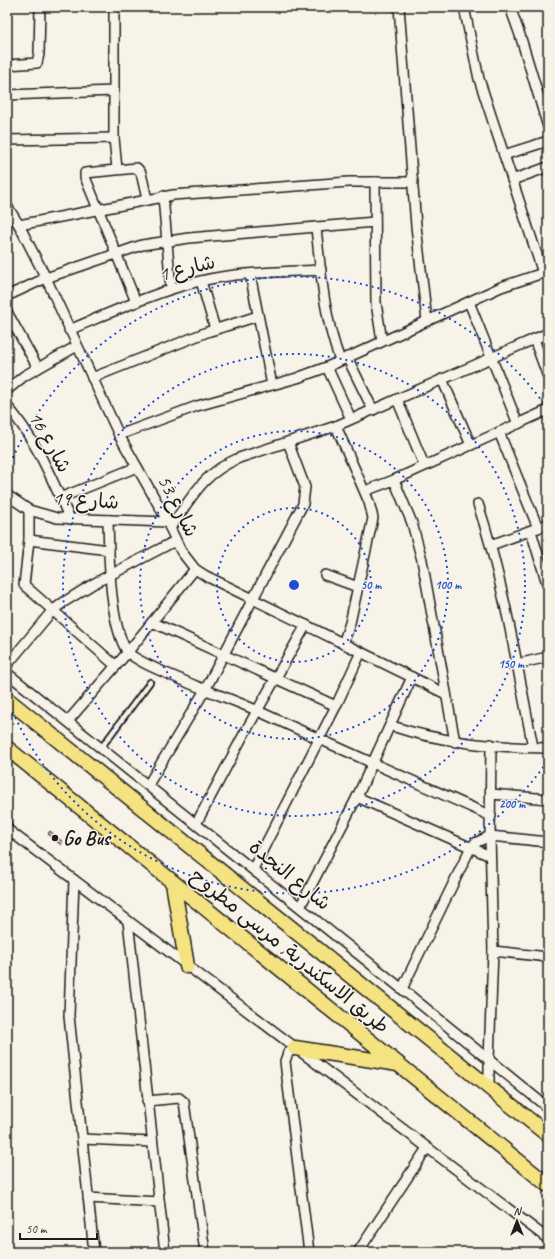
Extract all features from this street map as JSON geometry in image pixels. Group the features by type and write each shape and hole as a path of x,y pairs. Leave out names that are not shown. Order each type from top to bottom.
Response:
{"main road":[{"name":"طريق الاسكندرية, مرسى مطروح","path":"7,699 548,1135"},
{"name":"طريق الاسكندرية, مرسى مطروح","path":"7,748 548,1185"},
{"path":"173,883 187,966"},
{"path":"295,1048 400,1065"}],"street":[{"path":"7,65 37,63 39,54 40,7"},
{"path":"114,7 114,138 117,169"},
{"path":"399,7 419,254 427,321"},
{"path":"119,435 196,406 272,385 327,366 469,302 545,272 512,180 479,79 464,7"},
{"path":"510,7 548,127"},
{"path":"7,95 114,91"},
{"path":"7,140 114,138"},
{"path":"504,155 548,141"},
{"path":"512,180 548,167"},
{"path":"136,302 98,210 85,177 85,173 117,169 140,169 147,199"},
{"path":"19,225 163,196 222,190 375,182 413,182"},
{"path":"375,182 376,303 382,341"},
{"path":"163,196 171,289"},
{"name":"شارع 53","path":"7,206 19,225 46,278 119,435 169,525 180,552 195,569 206,576 446,694"},
{"path":"7,296 46,278 116,253 142,245 166,240 375,222"},
{"path":"316,228 329,327 344,359 373,410"},
{"name":"شارع 1","path":"69,330 171,289 201,281 250,274 321,270"},
{"path":"250,274 272,385"},
{"path":"201,281 215,329"},
{"path":"469,302 518,424"},
{"path":"7,312 38,368"},
{"path":"92,378 215,329 258,316"},
{"path":"169,525 204,480 214,470 239,458 336,426 548,333"},
{"path":"534,339 548,377"},
{"path":"8,385 77,346"},
{"path":"327,366 351,419"},
{"path":"442,379 471,445"},
{"path":"396,399 424,465"},
{"name":"شارع 16","path":"7,406 31,438 70,519"},
{"path":"365,491 394,480 424,465 548,410"},
{"path":"336,426 365,491 373,518 358,587 343,644"},
{"path":"499,432 534,529 548,587"},
{"path":"148,785 205,690 303,504 305,487 288,442"},
{"path":"60,498 137,467"},
{"path":"394,480 412,523 419,548 429,595 455,742"},
{"name":"شارع 19","path":"7,495 29,510 39,514 70,519 108,520 169,525"},
{"path":"478,504 491,545 517,664 533,747"},
{"path":"29,510 24,585 116,666"},
{"path":"108,520 110,576 118,625 122,640 128,653 149,665 257,711 318,740 490,816"},
{"path":"491,545 548,524"},
{"path":"28,540 109,550"},
{"path":"7,665 52,611 78,593 175,541"},
{"path":"68,721 128,653 195,569"},
{"path":"325,575 358,587"},
{"path":"152,622 336,706"},
{"path":"196,824 275,678 306,625"},
{"path":"253,869 336,706 361,652"},
{"path":"517,664 548,657"},
{"name":"شارع النجدة","path":"7,672 548,1108"},
{"path":"300,907 392,726 412,677"},
{"path":"392,726 415,734 455,742 548,748"},
{"path":"489,1088 493,951 490,856 491,744"},
{"path":"491,794 548,799"},
{"path":"357,797 490,856"},
{"path":"8,832 74,880 548,1239"},
{"path":"402,989 470,848 475,843 490,836 548,842"},
{"path":"74,880 70,1016 94,1252"},
{"path":"128,921 165,1252"},
{"path":"493,951 548,956"},
{"path":"295,1048 288,1053 285,1061 309,1252"},
{"path":"147,1101 179,1098 184,1102 205,1252"},
{"path":"82,1139 152,1142"},
{"path":"358,1252 427,1148"},
{"path":"88,1198 159,1202"}],"lane":[{"path":"101,748 150,682"},
{"path":"7,819 8,832"}],"building":[{"name":"Go Bus","path":"50,831 63,842 61,845 48,834"}],"place":[{"name":"Go Bus","path":"55,838"}]}
